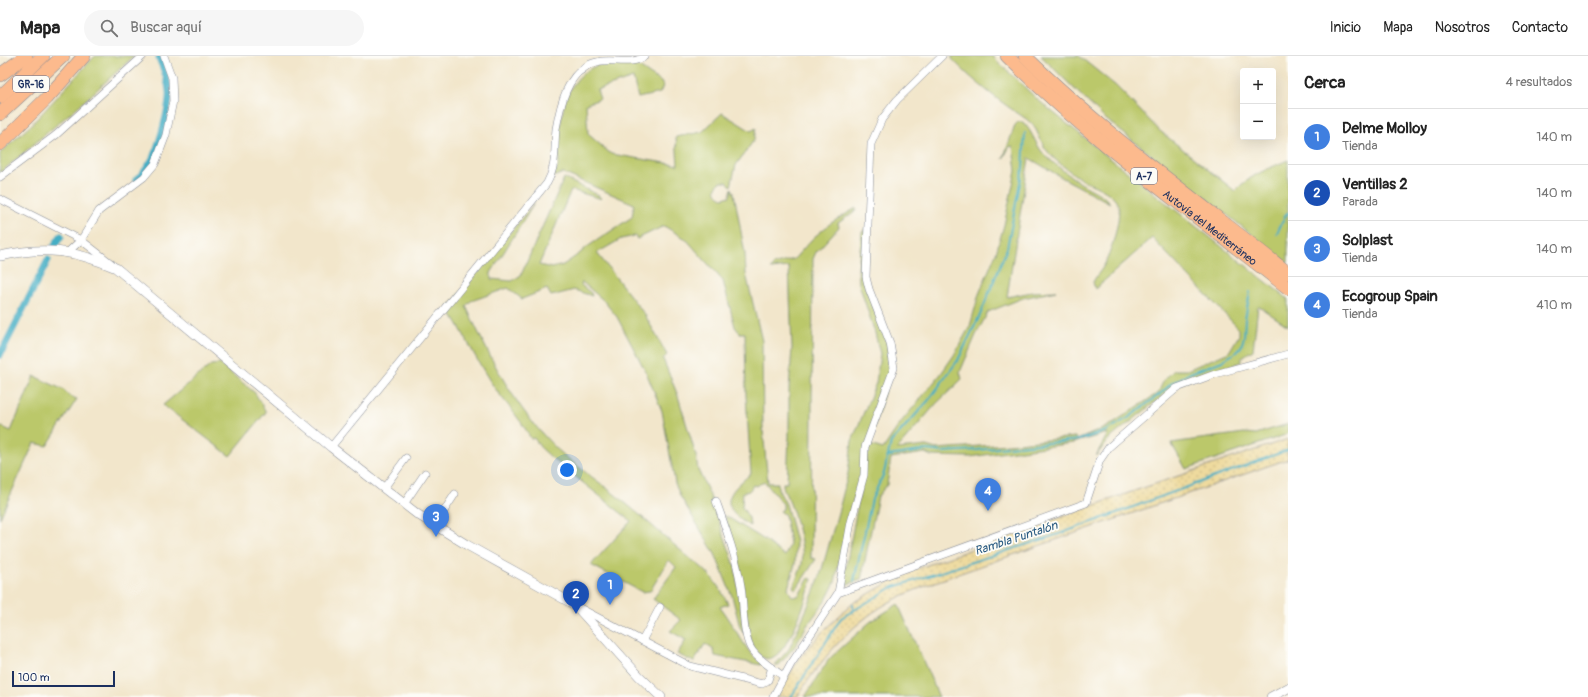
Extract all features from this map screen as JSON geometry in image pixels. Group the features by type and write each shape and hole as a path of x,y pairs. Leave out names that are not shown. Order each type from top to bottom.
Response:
{"highway":[{"path":"0,75 26,56"},
{"name":"GR-16","path":"0,97 43,56"},
{"name":"GR-16","path":"0,114 63,56"},
{"path":"0,144 47,98 84,56"},
{"name":"Autovía del Mediterráneo","path":"1007,56 1050,97 1099,140 1288,288"},
{"name":"Autovía del Mediterráneo","path":"1025,56 1067,96 1108,131 1288,272"}],"street":[{"path":"0,177 56,135 144,56"},
{"path":"68,252 81,240 99,211 144,177 155,164 166,135 173,102 172,78 164,56"},
{"path":"331,448 547,183 552,174 554,164 556,129 564,94 572,80 581,69 596,62 636,61 645,56"},
{"path":"773,697 784,677 838,593 851,522 864,475 865,447 894,368 890,343 869,289 866,277 871,144 882,119 914,82 942,56"},
{"path":"0,199 81,240 331,448 404,504 435,525 575,605 690,666 762,684 768,680 772,667"},
{"path":"0,256 20,252 58,250 81,254 116,268"},
{"path":"838,593 1086,503 1100,460 1109,447 1177,388 1215,374 1288,354"},
{"path":"384,488 406,458"},
{"path":"404,504 425,473"},
{"path":"435,525 455,494"},
{"path":"716,501 736,557 746,632 750,646 757,656 784,677"},
{"path":"575,605 639,676 661,697"},
{"path":"642,641 660,607"},
{"path":"1271,697 1288,688"}],"green space":[{"path":"95,56 134,56 88,98 0,173 0,153 31,125"},
{"path":"952,56 992,56 1038,100 1288,299 1288,326 1258,306 1253,350 1242,357 1241,362 1201,375 1175,386 1108,440 1096,456 1108,433 1073,443 970,457 931,456 925,453 891,458 887,485 878,496 861,580 848,584 844,582 845,572 868,450 870,445 883,449 901,422 940,375 954,355 970,326 979,294 996,253 1004,225 1016,171 1013,147 1010,146 1003,159 1015,125 1018,122 1023,122 1027,126 1040,149 1051,161 1082,184 1101,195 1110,203 1029,158 1007,297 1032,292 1056,291 1023,298 988,312 960,372 962,379 936,404 897,449 926,446 936,449 1009,444 1075,437 1077,440 1107,427 1158,393 1164,380 1174,370 1187,370 1229,352 1239,335 1239,329 1152,238 1095,289 1093,282 1106,262 1117,227 1119,211 1115,200 1106,192 1079,178 1065,168 1045,148 1032,124 978,84 952,59"},
{"path":"1041,56 1079,56 1116,86 1160,131 1235,191 1246,181 1267,169 1288,160 1288,263 1103,117"},
{"path":"601,64 635,64 661,82 663,86 660,93 638,98 633,78 597,90 600,99 586,104 588,134 611,154 678,165 676,137 702,132 722,113 751,131 756,128 754,140 736,165 731,186 727,182 721,182 716,188 716,193 723,198 730,196 732,188 734,193 745,254 746,274 762,341 763,430 768,483 778,483 778,489 786,504 796,542 795,564 788,588 791,595 794,597 799,595 809,578 812,579 798,621 781,650 772,658 762,657 752,645 750,640 739,560 725,517 726,516 763,539 785,556 790,544 785,515 780,511 783,509 783,504 764,481 757,486 753,485 750,490 743,492 742,507 749,518 750,526 733,513 730,506 729,500 731,494 742,481 751,474 746,396 745,333 740,333 735,327 723,281 686,239 664,226 637,239 635,236 621,239 597,253 645,315 667,355 663,359 678,396 696,456 698,470 709,493 735,566 744,634 740,627 732,596 715,554 680,496 675,483 662,411 646,372 617,317 603,300 582,282 581,285 591,293 592,296 574,290 551,296 547,289 522,299 508,288 471,301 466,306 492,360 524,411 536,427 566,457 609,490 708,574 721,591 728,604 720,607 749,651 761,663 761,665 715,656 714,650 705,644 694,662 677,654 686,640 670,631 681,620 653,599 676,567 669,560 650,591 642,592 591,565 631,521 552,458 540,447 534,438 531,439 521,422 490,381 448,308 535,202 491,273 491,279 512,281 521,275 564,178 598,195 602,199 571,190 539,265 552,268 563,265 632,217 634,204 563,173 553,177 558,166 559,159 562,114 569,93 581,75"},
{"path":"856,208 857,210 838,223 839,227 816,252 813,259 811,558 816,559 795,589 793,587 803,558 797,527 783,483 787,483 789,389 792,348 789,267 771,269 773,265 794,259 813,238 831,223"},
{"path":"866,229 863,273 865,286 888,344 888,379 848,518 835,582 826,600 806,627 796,645 778,666 776,666 775,665 789,649 820,576 848,473 852,441 876,383 880,354 875,333 859,284 858,268 862,231"},
{"path":"220,364 255,393 266,412 230,456 163,405 211,365"},
{"path":"34,376 64,390 69,396 77,399 47,446 34,443 0,518 0,426 11,431"},
{"path":"1288,424 1288,434 1186,469 1171,443 1244,433 1256,434"},
{"path":"898,604 939,697 805,697 829,659 870,622"}],"sand":[{"path":"1288,439 1288,459 938,581 894,600 861,622 837,644 797,697 776,697 799,659 823,631 853,603 905,573 1137,490"}],"waterway":[{"path":"136,180 146,170 153,158 161,135 168,105 168,82 159,58"},
{"path":"854,581 872,499 884,473 891,442 928,401 958,360 981,313 1007,248 1023,168 1025,133"},
{"path":"1277,233 1286,214 1288,213"},
{"path":"55,245 61,236"},
{"path":"0,355 48,260"},
{"path":"888,456 926,450 942,452 977,450 1079,440 1106,431 1128,418 1172,383 1190,373 1222,361 1235,353 1241,347 1244,337 1245,319 1250,292"},
{"name":"Rambla Puntalón","path":"791,697 841,618 891,588 1062,533 1288,450"},
{"name":"Rambla Puntalón","path":"853,605 853,612"}],"place":[{"name":"Ecogroup Spain","path":"988,511"},
{"name":"Solplast","path":"436,537"},
{"name":"Delme Molloy","path":"610,605"},
{"name":"Ventillas 2","path":"576,614"}]}
